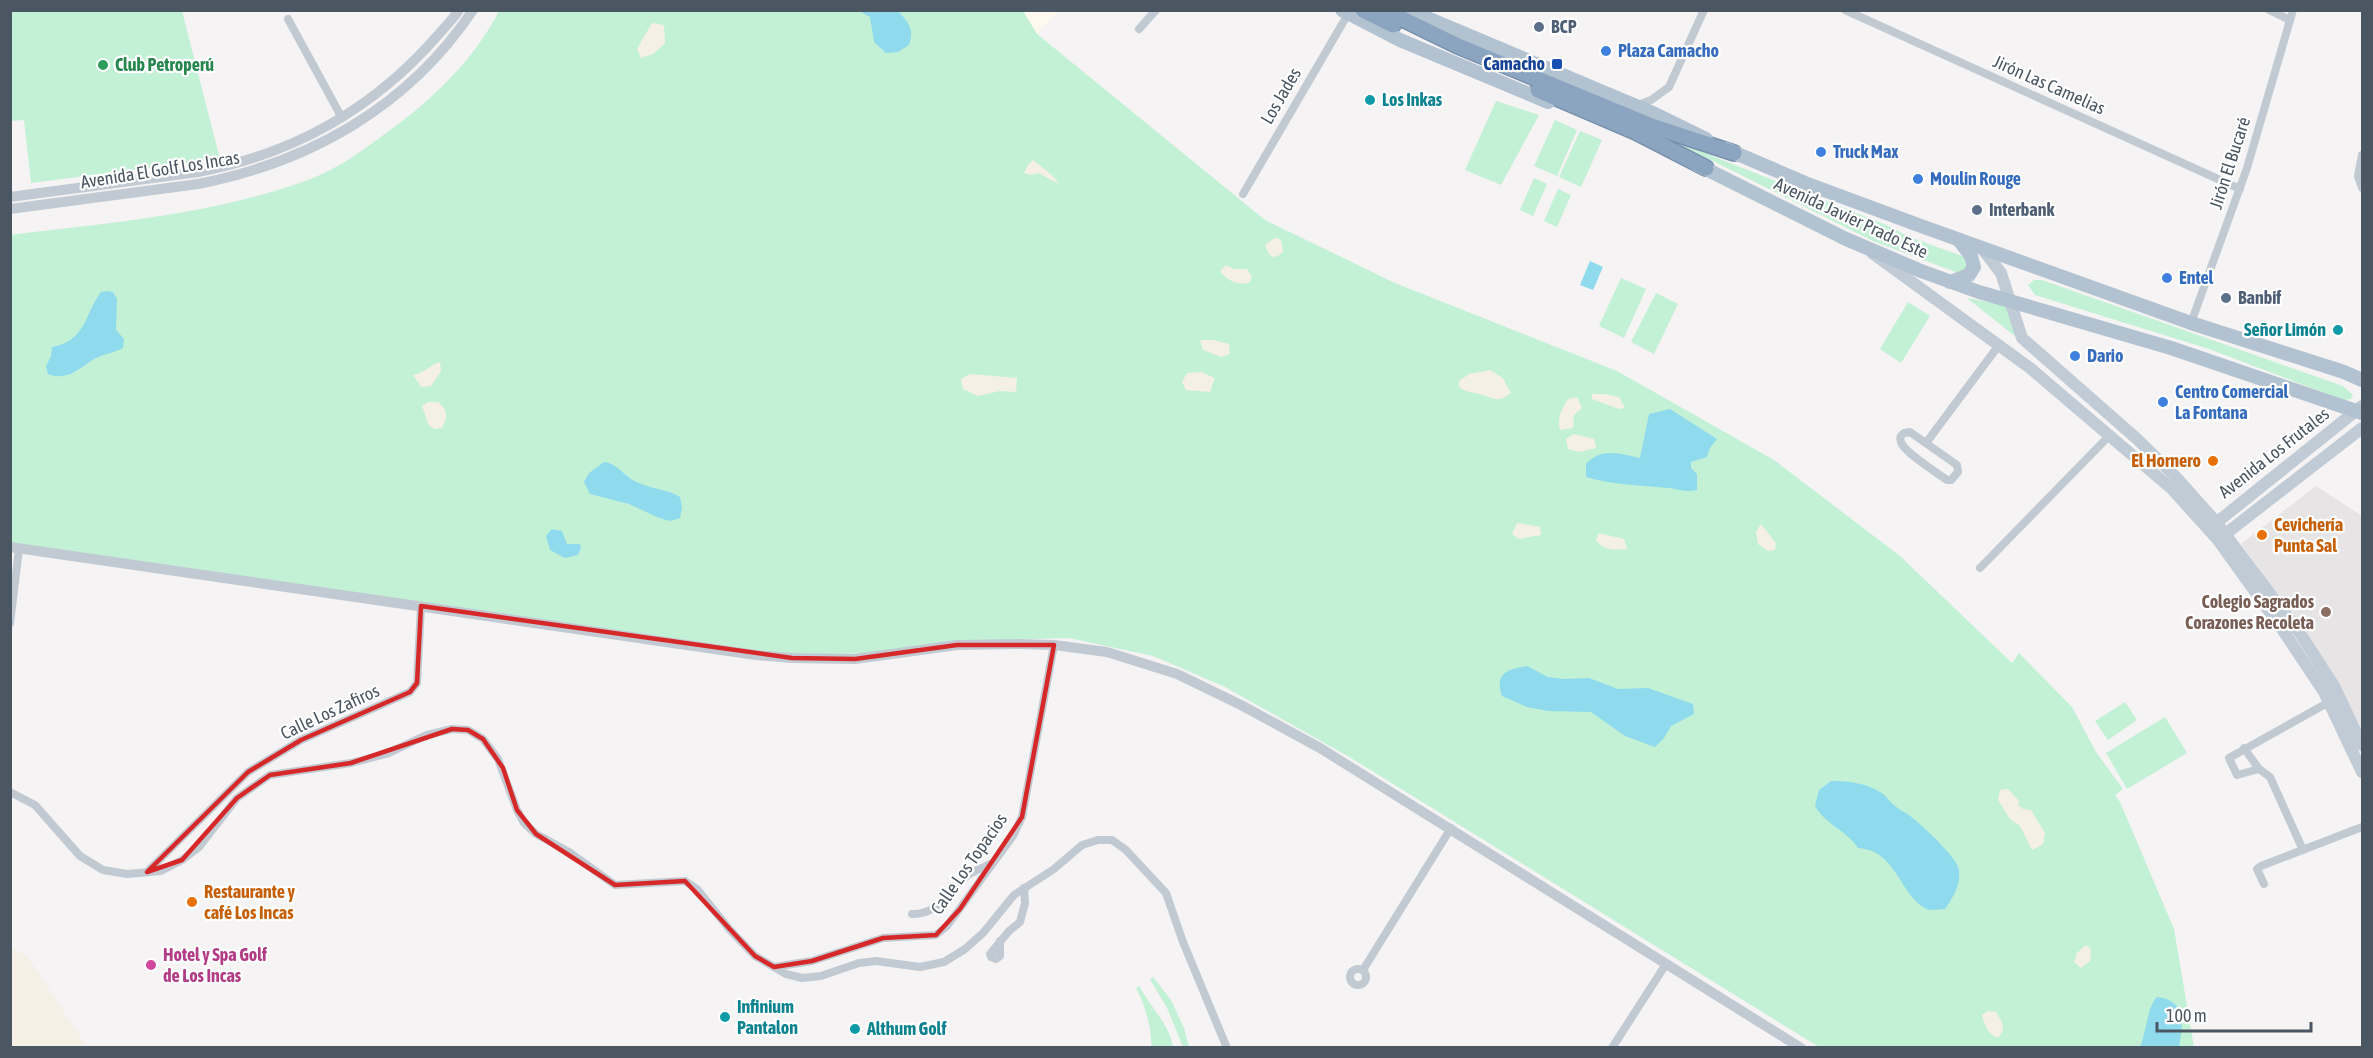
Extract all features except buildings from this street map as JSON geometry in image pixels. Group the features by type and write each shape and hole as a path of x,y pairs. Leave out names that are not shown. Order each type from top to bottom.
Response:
{"highway":[{"path":"1364,10 1409,23 1649,125 1700,144 1734,153"},
{"path":"1384,10 1706,168"}],"main road":[{"name":"Avenida Javier Prado Este","path":"1345,12 1426,52 1706,168 1866,249 1950,282 2149,340 2361,410"},
{"name":"Avenida Javier Prado Este","path":"1409,23 1635,106 1680,125 1734,153 1852,201 2191,324 2344,372 2362,380"},
{"path":"1950,282 1969,275 1974,267 1971,256 1958,239"},
{"path":"1981,247 2001,273 2020,332 2028,345 2175,476 2306,644 2334,686 2362,745"},
{"path":"1866,249 1999,345 2168,484 2212,525"},
{"name":"Avenida Los Frutales","path":"2212,525 2361,410"},
{"name":"Avenida Los Frutales","path":"2222,537 2362,428"},
{"path":"2321,440 2332,444 2332,452"},
{"path":"2249,495 2247,501 2249,508 2257,509"},
{"path":"2222,537 2329,702 2362,772"}],"street":[{"name":"Avenida El Golf Los Incas","path":"10,197 224,167 282,149 342,118 397,78 419,57 459,10"},
{"name":"Avenida El Golf Los Incas","path":"10,209 198,184 225,179 285,161 352,127 406,87 445,47 473,10"},
{"path":"1139,29 1156,10"},
{"path":"1635,106 1651,100 1669,87 1704,10"},
{"name":"Jirón Las Camelias","path":"1845,10 2240,189"},
{"path":"2269,10 2290,20"},
{"name":"Jirón El Bucaré","path":"2191,324 2240,189 2293,10"},
{"name":"Los Jades","path":"1243,194 1345,12"},
{"path":"288,19 342,118"},
{"path":"2362,155 2359,181 2362,188"},
{"path":"1926,442 1999,345"},
{"path":"1910,432 1926,442 1957,465 1958,472 1951,480 1947,480 1906,450 1900,438 1904,433 1910,432"},
{"path":"1980,568 2110,435"},
{"path":"10,623 15,548 756,655 855,659 957,645 1054,645 1107,652 1177,674 1241,705 1320,748 1801,1047"},
{"name":"Calle Los Zafiros","path":"147,872 248,772 301,740 410,692 417,683 421,606"},
{"name":"Calle Los Topacios","path":"774,967 812,961 883,938 936,935 947,926 1013,836 1022,817 1054,645"},
{"path":"2259,769 2235,774 2229,758 2329,702"},
{"path":"10,792 35,805 80,856 103,870 127,874 161,871 182,860 199,847 237,798 270,775 351,763 386,754 444,731 468,730 483,739 498,759 517,810 524,823 536,834 569,852 615,885 685,882 697,889 730,930 755,956 786,974 802,978 821,976 859,963 876,961 920,967 944,962 965,949 977,938 1014,895 1054,869 1083,845 1098,840 1112,840 1126,850 1166,893 1183,942 1227,1047"},
{"path":"2244,748 2259,769 2270,777 2303,850"},
{"path":"2264,884 2257,869 2261,866 2362,827"},
{"path":"1363,970 1451,828"},
{"path":"912,914 922,915 933,910 967,875 991,864"},
{"path":"1000,941 1020,922 1025,903 1024,888"},
{"path":"1612,1047 1666,964"}],"highlighted area":[{"path":"421,606 792,658 855,659 957,645 1054,645 1022,817 960,909 936,935 883,938 812,961 774,967 755,956 685,881 615,885 536,834 517,810 503,768 483,739 468,730 452,729 351,763 270,775 237,798 182,860 147,872 248,772 301,740 410,692 417,683"}],"shaded area":[{"path":"1023,11 1059,11 1037,34"},
{"name":"Colegio Sagrados Corazones Recoleta","path":"2316,486 2362,516 2362,729 2315,648 2241,544"}],"green space":[{"name":"Club Petroperú","path":"10,11 182,11 220,159 31,183 24,120 11,121"},
{"path":"499,11 1023,11 1037,34 1265,220 1395,283 1617,371 1774,460 1900,556 2012,663 2019,653 2072,707 2096,752 2123,789 2115,795 2174,929 2194,1047 1819,1047 1351,758 1225,687 1153,656 1069,638 959,641 877,653 790,655 11,544 10,235 122,222 196,210 269,193 318,176 345,162 370,145 432,96 470,56"},
{"path":"1496,101 1539,115 1501,185 1465,170"},
{"path":"1555,120 1577,130 1557,176 1534,166"},
{"path":"1580,131 1602,140 1581,187 1559,177"},
{"path":"1682,144 1884,224 1912,238 1962,256 1966,259 1969,270 1958,273 1873,241"},
{"path":"1534,178 1547,184 1533,216 1520,210"},
{"path":"1558,189 1571,195 1557,227 1544,221"},
{"path":"1621,278 1646,289 1624,338 1599,326"},
{"path":"2034,280 2042,280 2343,386 2353,395 2351,399 2343,400 2209,349 2035,295 2028,285"},
{"path":"1656,293 1678,304 1654,354 1631,342"},
{"path":"1967,298 2008,306 2021,341"},
{"path":"1908,302 1930,316 1901,363 1880,349"},
{"path":"2125,702 2137,720 2108,740 2095,721"},
{"path":"2165,717 2187,753 2127,789 2106,753"},
{"path":"1153,977 1171,1000 1184,1028 1189,1047 1183,1047 1167,1008 1150,979"},
{"path":"1139,986 1168,1030 1173,1047 1151,1047 1147,1017 1136,988"}],"sand":[{"path":"652,23 664,25 665,43 653,54 641,58 637,49"},
{"path":"1033,160 1053,176 1059,184 1038,173 1030,175 1024,173"},
{"path":"1275,238 1281,239 1283,251 1280,255 1273,257 1265,245"},
{"path":"1226,265 1234,269 1247,269 1252,277 1249,283 1236,283 1226,277 1220,271"},
{"path":"1200,340 1229,344 1230,354 1221,357 1203,350"},
{"path":"440,362 441,371 431,386 421,387 413,375"},
{"path":"1490,370 1503,378 1511,393 1503,398 1495,399 1459,387 1459,381 1469,374"},
{"path":"1201,372 1215,378 1210,392 1186,390 1182,382 1187,373"},
{"path":"970,374 1017,378 1016,392 1000,391 978,396 963,389 961,379"},
{"path":"1592,394 1619,397 1625,408 1619,409 1592,399"},
{"path":"1577,397 1582,408 1574,415 1573,428 1560,430 1560,417 1564,406 1568,399"},
{"path":"428,402 438,402 444,408 446,417 442,428 435,429 429,426 422,406"},
{"path":"1574,434 1594,439 1596,448 1579,452 1568,449 1566,439"},
{"path":"1517,523 1540,527 1541,535 1519,539 1512,534"},
{"path":"1761,524 1776,543 1775,550 1768,551 1758,544 1756,532"},
{"path":"1599,533 1624,539 1627,549 1602,546 1596,540"},
{"path":"2008,789 2019,801 2018,805 2023,809 2031,810 2045,833 2043,844 2032,850 2020,826 2010,819 1998,800 2000,790"},
{"path":"2086,945 2091,949 2090,961 2081,968 2074,962 2077,953"},
{"path":"11,948 27,956 87,1047 11,1047"},
{"path":"1988,1011 1996,1012 2002,1022 2003,1028 1998,1038 1989,1031 1984,1023 1982,1015"}],"water":[{"path":"859,11 898,11 911,30 909,45 898,52 886,53 874,42 870,17"},
{"path":"1590,261 1603,267 1593,290 1580,285"},
{"path":"101,292 113,292 117,299 116,330 124,339 123,348 96,358 68,375 48,374 46,366 52,347 63,344 78,333"},
{"path":"1670,409 1717,439 1707,457 1691,462 1691,468 1697,474 1697,490 1686,491 1616,483 1586,477 1586,464 1598,455 1612,453 1640,458 1649,414"},
{"path":"604,462 615,466 637,482 680,497 682,507 680,518 670,521 629,504 590,494 584,482 589,473"},
{"path":"552,529 562,531 567,544 580,544 578,555 565,558 550,550 546,536"},
{"path":"1527,666 1548,677 1589,678 1618,689 1648,688 1693,704 1694,714 1671,726 1655,747 1625,736 1591,712 1548,711 1527,707 1502,696 1501,677 1509,671"},
{"path":"1831,781 1863,785 1882,793 1922,826 1945,849 1957,864 1959,880 1956,891 1945,909 1929,910 1918,903 1890,865 1871,851 1858,848 1820,813 1815,806 1819,790"},
{"path":"2157,997 2167,999 2178,1008 2182,1022 2179,1047 2140,1047 2151,1006"}],"place":[{"name":"BCP","path":"1539,27"},
{"name":"Plaza Camacho","path":"1606,51"},
{"name":"Camacho","path":"1557,64"},
{"name":"Club Petroperú","path":"103,65"},
{"name":"Los Inkas","path":"1370,100"},
{"name":"Truck Max","path":"1821,152"},
{"name":"Moulin Rouge","path":"1918,179"},
{"name":"Interbank","path":"1977,210"},
{"name":"Entel","path":"2167,278"},
{"name":"Banbif","path":"2226,298"},
{"name":"Señor Limón","path":"2338,330"},
{"name":"Dario","path":"2075,356"},
{"name":"Centro Comercial La Fontana","path":"2163,402"},
{"name":"El Hornero","path":"2213,461"},
{"name":"Cevichería Punta Sal","path":"2262,535"},
{"name":"Colegio Sagrados Corazones Recoleta","path":"2326,612"},
{"name":"Restaurante y café Los Incas","path":"192,902"},
{"name":"Hotel y Spa Golf de Los Incas","path":"151,965"},
{"name":"Infinium Pantalon","path":"725,1017"},
{"name":"Althum Golf","path":"855,1029"}]}
